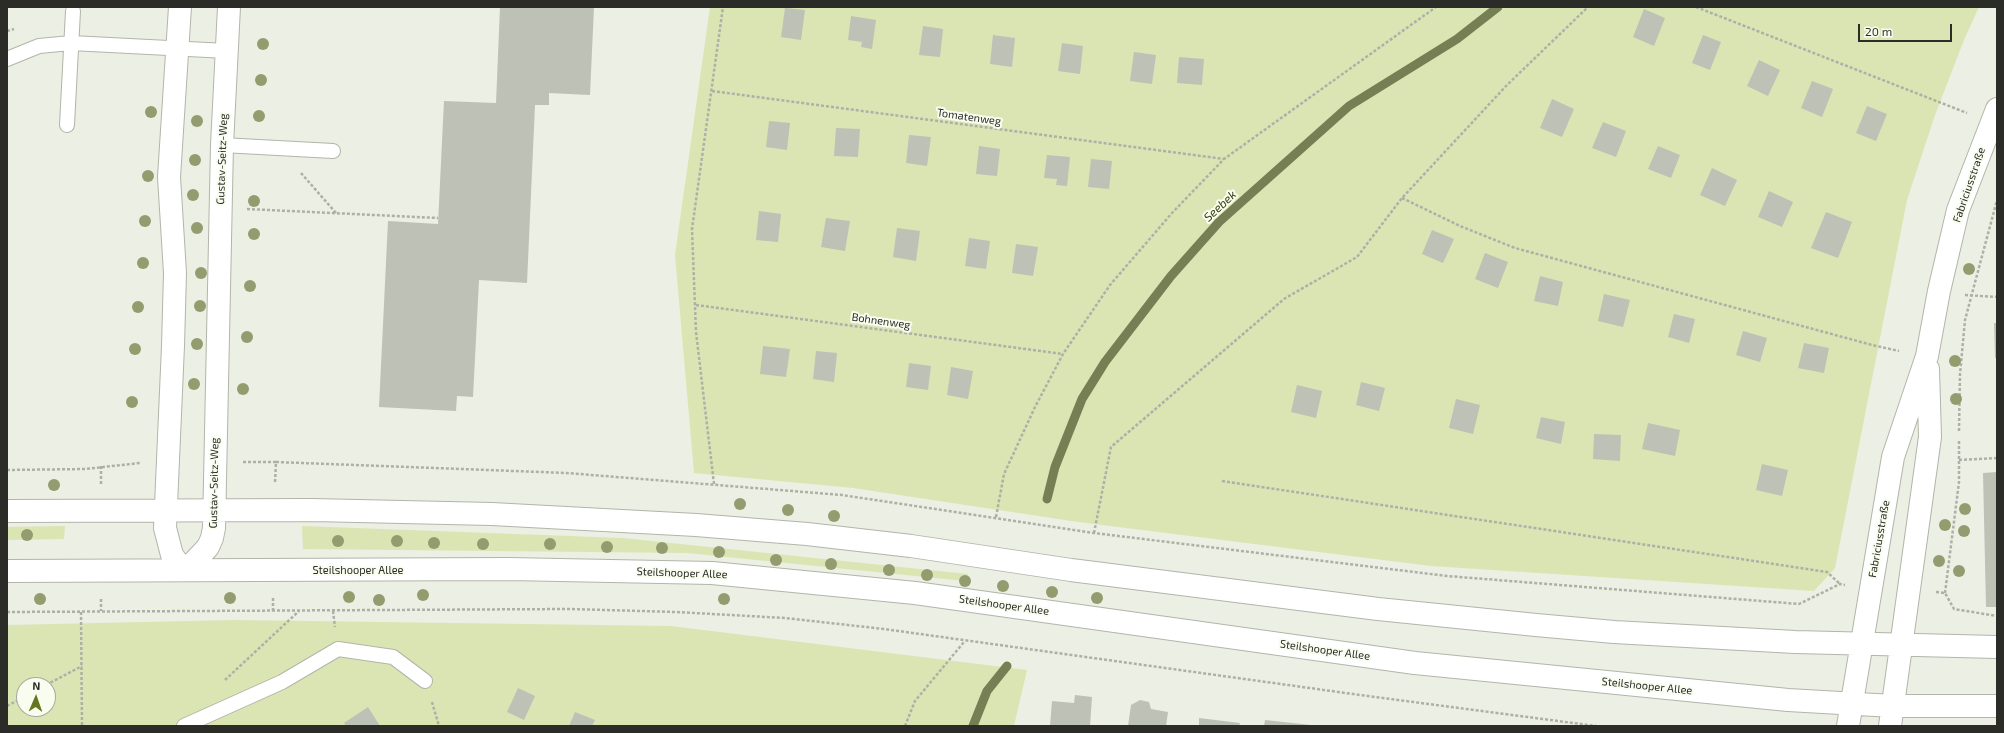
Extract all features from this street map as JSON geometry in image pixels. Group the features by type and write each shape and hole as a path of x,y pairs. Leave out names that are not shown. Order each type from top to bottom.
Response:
{"main road":[{"path":"180,7 169,177 175,273 174,346 165,510 167,540 176,562 183,570"},
{"name":"Gustav-Seitz-Weg","path":"183,570 194,562 208,547 214,528 222,145 229,7"},
{"name":"Fabriciusstraße","path":"1848,726 1893,457 1927,356 1939,291 1958,210 1994,116"},
{"name":"Fabriciusstraße","path":"1892,716 1930,437 1927,356"},
{"path":"7,510 312,510 492,514 696,525 807,534 911,546 1037,565 1378,609 1536,625 1614,632 1862,644 1997,647"},
{"name":"Steilshooper Allee","path":"7,571 509,569 712,573 915,593 1416,663 1768,698 1852,704 1892,716 1997,706"}],"lane":[{"path":"67,125 73,11"},
{"path":"7,59 39,46 71,43 227,51"},
{"path":"222,145 333,151"},
{"path":"184,726 282,682 338,649 393,658 425,681"}],"path":[{"path":"714,484 696,332 692,229 724,7"},
{"path":"996,517 1004,474 1035,407 1063,354 1110,285 1172,213 1224,159 1436,7"},
{"path":"1094,533 1111,447 1284,299 1357,257 1402,198 1507,85 1588,7"},
{"path":"1696,7 1994,116"},
{"name":"Tomatenweg","path":"712,91 1224,159"},
{"path":"280,148 336,213"},
{"path":"1402,198 1460,226 1515,248 1872,345 1927,356"},
{"path":"1997,200 1965,320 1960,374 1959,482 1945,593 1954,609 1997,616"},
{"path":"221,208 438,218"},
{"path":"1977,296 1997,297"},
{"name":"Bohnenweg","path":"696,305 1063,354"},
{"path":"1959,460 1997,458"},
{"path":"259,462 567,472 842,495 996,517 1094,533 1447,576 1799,604 1840,584 1851,585"},
{"path":"275,466 276,462"},
{"path":"7,470 85,469 101,466 143,463"},
{"path":"101,466 101,487"},
{"path":"1222,481 1827,572 1840,584"},
{"path":"1931,591 1945,593"},
{"path":"7,612 570,609 676,612 785,618 884,629 1596,726"},
{"path":"223,683 299,611"},
{"path":"81,612 82,726"},
{"path":"905,726 915,701 965,641"},
{"path":"56,680 82,666"},
{"path":"7,706 16,701"}],"green space":[{"path":"710,7 1979,7 1964,40 1935,115 1907,200 1835,568 1814,591 1431,566 1078,522 853,488 694,473 675,255"},
{"path":"65,526 64,539 7,540 7,527"},
{"path":"302,526 623,538 968,574 965,581 687,553 303,549"},
{"path":"235,620 671,626 1027,670 1014,726 7,726 7,625"}],"building":[{"path":"500,7 594,7 590,95 549,93 549,105 535,105 527,283 479,280 473,397 457,396 456,411 379,407 388,221 438,224 444,101 496,103"},
{"path":"785,8 805,10 801,40 781,37"},
{"path":"1644,9 1665,18 1654,46 1633,37"},
{"path":"851,16 876,20 872,49 861,47 862,42 848,40"},
{"path":"923,26 943,29 940,57 919,55"},
{"path":"993,35 1015,38 1012,67 990,64"},
{"path":"1703,35 1721,42 1710,70 1692,63"},
{"path":"1062,43 1083,46 1080,74 1058,71"},
{"path":"1134,52 1156,55 1152,84 1130,81"},
{"path":"1179,57 1204,59 1202,85 1177,83"},
{"path":"1759,60 1780,70 1768,96 1747,86"},
{"path":"1812,81 1833,89 1822,117 1801,108"},
{"path":"1552,99 1574,109 1562,137 1540,128"},
{"path":"1867,106 1887,114 1876,141 1856,133"},
{"path":"769,121 790,123 787,150 766,147"},
{"path":"1603,122 1626,131 1616,157 1592,148"},
{"path":"836,128 860,129 858,157 834,156"},
{"path":"909,135 931,137 927,166 906,163"},
{"path":"979,146 1000,149 997,176 976,174"},
{"path":"1658,146 1680,155 1671,178 1648,169"},
{"path":"1047,155 1070,157 1067,186 1056,185 1057,179 1044,178"},
{"path":"1091,159 1112,161 1109,189 1088,187"},
{"path":"1712,168 1737,180 1725,206 1700,195"},
{"path":"1769,191 1793,202 1782,227 1758,217"},
{"path":"759,211 781,214 778,242 756,240"},
{"path":"1826,212 1852,222 1838,258 1811,248"},
{"path":"826,218 850,221 845,251 821,247"},
{"path":"897,228 920,231 916,261 893,257"},
{"path":"1432,230 1454,239 1443,263 1422,254"},
{"path":"969,238 990,241 986,269 965,266"},
{"path":"1016,244 1038,247 1033,276 1012,273"},
{"path":"1485,253 1508,262 1498,288 1475,279"},
{"path":"1540,276 1563,282 1558,306 1534,301"},
{"path":"1604,294 1630,300 1623,327 1598,321"},
{"path":"1674,314 1695,319 1689,343 1668,337"},
{"path":"1994,323 1997,323 1997,358 1995,358"},
{"path":"1743,331 1767,338 1760,362 1736,355"},
{"path":"1804,343 1829,348 1824,373 1798,368"},
{"path":"763,346 790,349 786,377 760,374"},
{"path":"816,351 837,353 834,382 813,379"},
{"path":"909,363 931,366 928,390 906,387"},
{"path":"951,367 973,371 968,399 947,395"},
{"path":"1361,382 1385,388 1379,411 1356,405"},
{"path":"1297,385 1322,391 1316,418 1291,412"},
{"path":"1456,399 1480,405 1473,434 1449,428"},
{"path":"1541,417 1565,422 1561,444 1536,438"},
{"path":"1648,423 1680,430 1675,456 1642,449"},
{"path":"1594,434 1621,435 1620,461 1593,459"},
{"path":"1762,464 1788,470 1782,496 1756,490"},
{"path":"1997,472 1997,607 1986,607 1983,473"},
{"path":"518,688 535,696 524,720 507,712"},
{"path":"1075,695 1092,697 1090,726 1050,726 1052,701 1074,703"},
{"path":"1140,700 1149,702 1151,709 1168,712 1166,726 1128,726 1131,705"},
{"path":"368,707 380,726 346,726 344,723"},
{"path":"575,712 595,720 592,726 569,726"},
{"path":"1199,718 1240,723 1239,726 1199,726"},
{"path":"1265,720 1311,725 1311,726 1264,726"}],"waterway":[{"name":"Seebek","path":"1047,499 1055,467 1082,399 1105,362 1171,276 1219,222 1349,106 1457,39 1498,7"},
{"name":"Seebek","path":"973,726 987,691 1007,666"}]}
